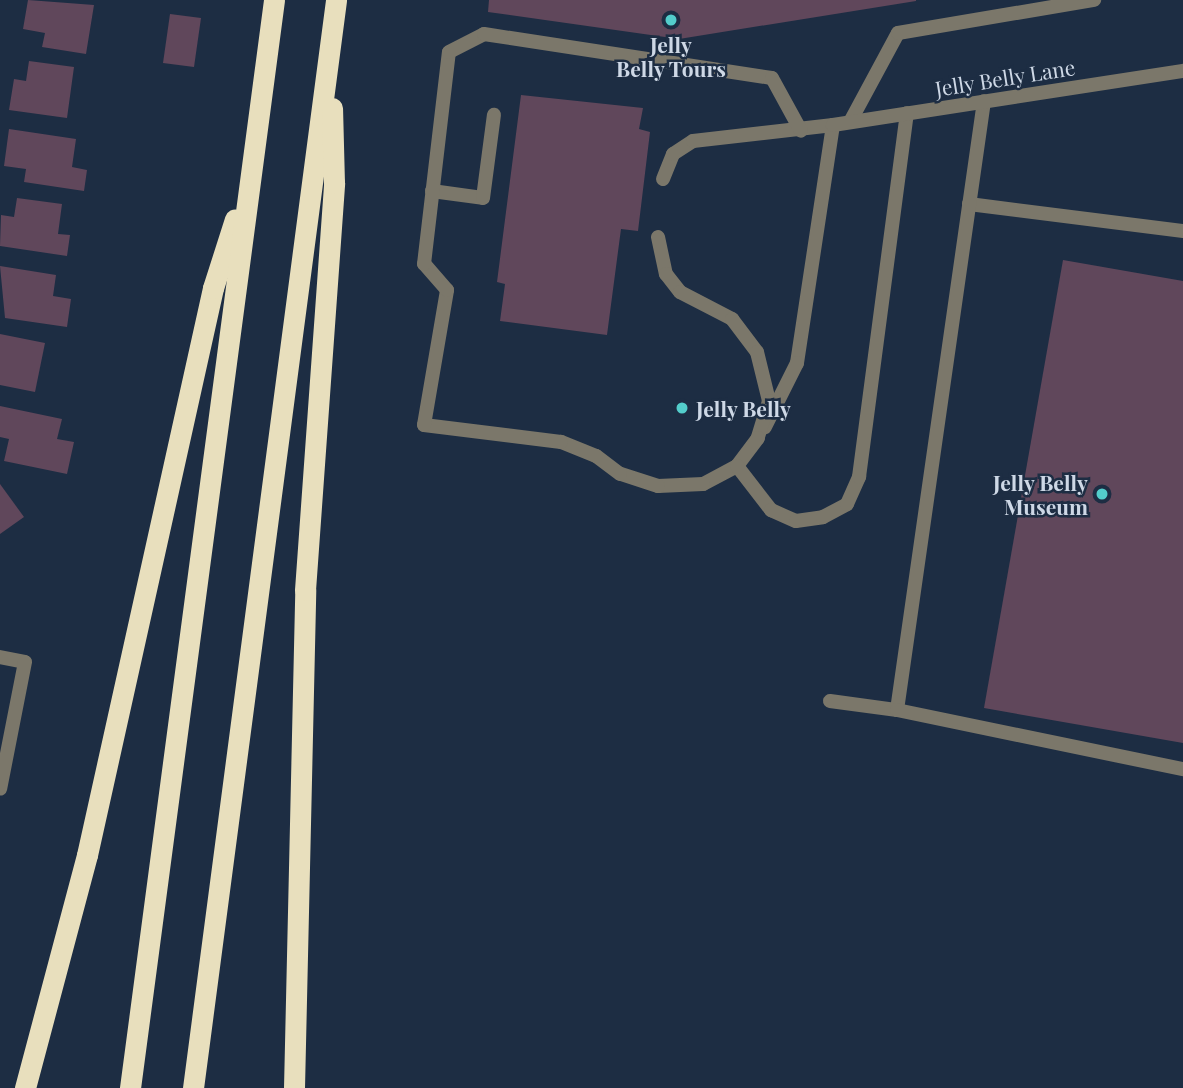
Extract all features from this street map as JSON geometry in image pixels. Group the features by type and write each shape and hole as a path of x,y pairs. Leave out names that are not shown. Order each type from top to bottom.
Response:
{"highway":[{"path":"130,1088 274,0"},
{"path":"192,1088 336,0"},
{"path":"294,1088 312,442 334,183 330,46"},
{"path":"25,1088 87,855 213,288 253,160"}],"street":[{"path":"850,122 898,33 1094,0"},
{"path":"801,131 772,78 485,34 449,52 424,264 447,290 424,425 561,442 596,456 620,474 658,486 703,484 737,466 783,401 797,363 833,125"},
{"name":"Jelly Belly Lane","path":"663,179 673,154 693,141 801,131 1183,71"},
{"path":"897,710 984,101"},
{"path":"737,466 771,510 796,521 823,517 847,504 859,477 907,113"},
{"path":"432,191 483,198 494,115"},
{"path":"969,204 1183,231"},
{"path":"658,237 666,274 680,292 732,319 757,352 769,401 758,438"},
{"path":"0,657 25,662 4,754 0,789"},
{"path":"830,701 897,710 1183,769"}],"building":[{"path":"28,0 94,5 86,54 42,47 45,33 23,29"},
{"name":"Jelly Belly Tours","path":"489,0 916,1 679,39 488,12"},
{"path":"170,14 201,18 194,67 163,63"},
{"path":"29,61 74,67 67,118 9,110 14,79 26,81"},
{"path":"521,95 643,108 639,129 650,132 638,231 621,229 607,335 500,321 505,284 497,282"},
{"path":"9,129 76,139 72,167 87,170 84,191 24,182 26,169 4,166"},
{"path":"17,198 62,204 58,234 70,235 67,256 0,246 1,215 14,217"},
{"name":"Jelly Belly Museum","path":"1063,260 1183,281 1183,743 984,708"},
{"path":"0,266 56,275 53,296 71,299 67,327 5,318"},
{"path":"0,334 45,343 35,392 0,385"},
{"path":"0,406 62,419 57,439 74,442 67,474 4,461 9,439 0,437"},
{"path":"0,484 24,517 0,534"}],"place":[{"name":"Jelly Belly Tours","path":"671,20"},
{"name":"Jelly Belly","path":"682,408"},
{"name":"Jelly Belly Museum","path":"1102,494"}]}
